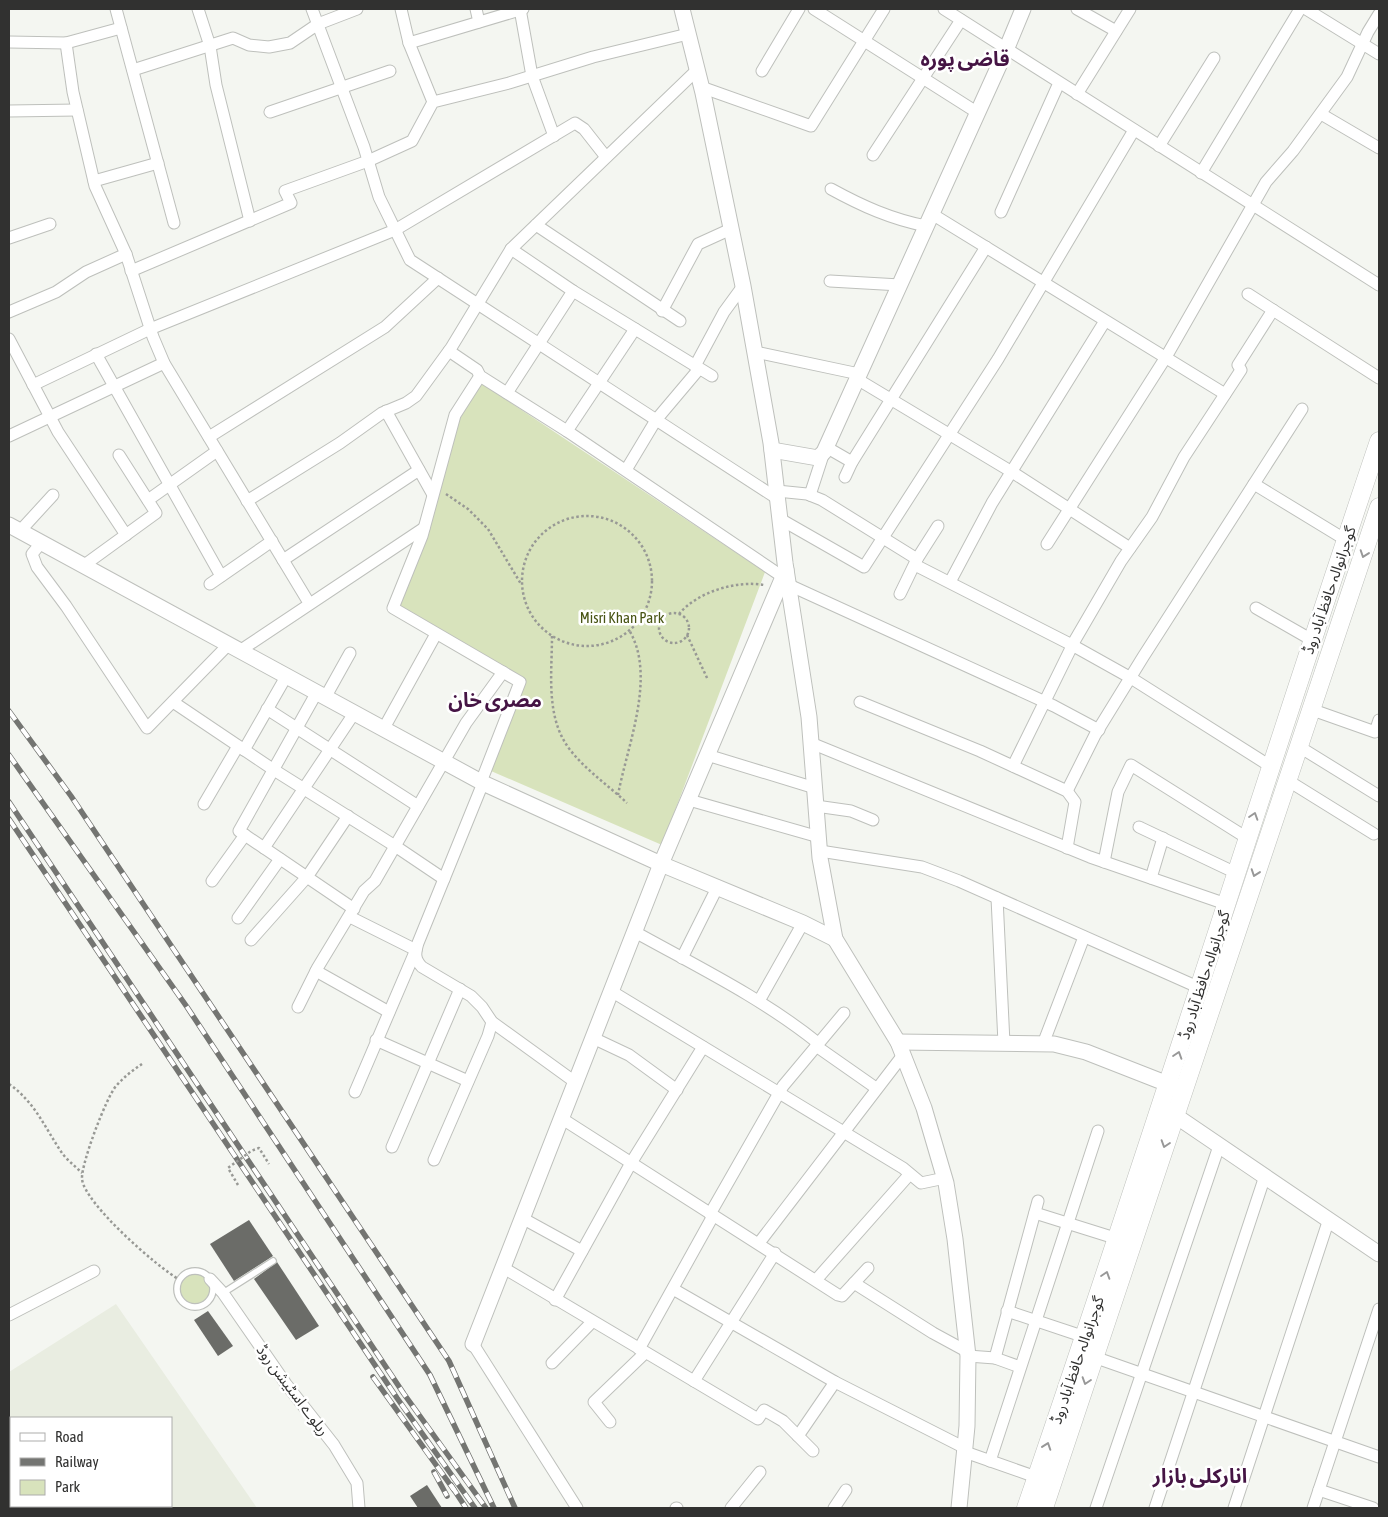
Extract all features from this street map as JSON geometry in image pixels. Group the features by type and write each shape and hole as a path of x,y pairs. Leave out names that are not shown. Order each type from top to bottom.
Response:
{"main road":[{"name":"گوجرانوالہ حافظ آباد روڈ","path":"1176,1088 1200,988 1226,904 1270,766 1379,441"},
{"name":"گوجرانوالہ حافظ آباد روڈ","path":"1026,1508 1118,1239 1168,1110 1286,780 1379,508"},
{"name":"گوجرانوالہ حافظ آباد روڈ","path":"1044,1508 1094,1356 1168,1110"}],"street":[{"path":"116,9 174,223"},
{"path":"198,9 210,46 216,85 250,220"},
{"path":"312,9 342,87 379,197 410,260 656,420 777,495 810,495 822,500 916,562 1131,678 1270,766"},
{"path":"133,70 233,38 249,45 269,47 290,43 318,24 357,9"},
{"path":"401,9 409,43 433,102"},
{"path":"476,9 479,22"},
{"path":"409,43 521,9 532,76 554,136"},
{"path":"682,9 701,87 743,286 772,450 780,519 784,580 811,743 819,844 835,939 900,1048 924,1108 945,1178 955,1239 968,1354 965,1450 959,1508"},
{"path":"762,71 799,9"},
{"path":"814,9 978,113"},
{"path":"701,87 811,126 884,9"},
{"path":"944,9 1379,285"},
{"path":"810,495 825,450 978,113 1023,9"},
{"path":"1077,9 1116,31"},
{"path":"1077,94 1130,9"},
{"path":"1201,173 1300,9"},
{"path":"1306,9 1379,54"},
{"path":"1047,544 1166,357 1252,204 1266,182 1321,114 1347,77 1362,44 1379,14"},
{"path":"873,154 961,20"},
{"path":"9,42 66,43 122,28"},
{"path":"131,271 291,203 285,191 368,161 412,141 433,102 532,76 593,57 688,34"},
{"path":"66,43 77,110 94,181 126,254 150,329 164,363 309,603"},
{"path":"1159,146 1214,58"},
{"path":"247,501 386,411 406,403 416,396 449,352 511,249 697,70"},
{"path":"270,112 390,71"},
{"path":"1001,212 1059,83"},
{"path":"9,111 77,110"},
{"path":"1321,114 1379,148"},
{"path":"33,385 150,329 395,230 575,123 584,129 606,157"},
{"path":"780,519 864,567 951,435 1134,130"},
{"path":"94,181 158,163"},
{"path":"831,188 871,211 904,222 929,220 986,247 1225,394"},
{"path":"9,238 50,224"},
{"path":"536,225 662,311 680,321"},
{"path":"662,311 698,244 731,229"},
{"path":"846,477 852,462 986,247"},
{"path":"511,249 573,291 712,376"},
{"path":"9,312 56,292 86,272 126,254"},
{"path":"209,437 385,327 438,278"},
{"path":"830,281 900,285"},
{"path":"626,470 656,420 697,368 724,312 743,286"},
{"path":"507,393 573,291"},
{"path":"1248,294 1379,378"},
{"path":"1013,766 1072,645 1130,548 1152,517 1184,457 1241,370 1238,365 1273,310"},
{"path":"950,582 992,503 1106,321"},
{"path":"567,431 635,329"},
{"path":"9,339 50,416 126,534"},
{"path":"449,352 477,370 480,376 626,470 784,580 1045,702 1099,730"},
{"path":"755,352 858,376 891,399 1012,472 1130,548"},
{"path":"96,354 221,576"},
{"path":"9,436 164,363"},
{"path":"354,1092 444,880 520,682 393,608 424,528 455,415 480,376"},
{"path":"1067,791 1099,730 1302,409"},
{"path":"386,411 419,470 433,490"},
{"path":"772,450 818,458 825,450"},
{"path":"825,450 852,462"},
{"path":"148,500 217,451"},
{"path":"83,566 156,513 119,455"},
{"path":"283,560 419,470"},
{"path":"1254,484 1346,540"},
{"path":"53,495 14,528 482,782 661,864 718,886 835,939"},
{"path":"900,594 916,562 938,526"},
{"path":"41,543 32,554 37,567 66,606 147,728 173,702 235,647 309,603 424,528"},
{"path":"210,584 272,541"},
{"path":"577,1508 473,1344 661,864 784,580"},
{"path":"1256,608 1312,640"},
{"path":"384,728 436,634"},
{"path":"350,653 297,728 239,831 307,877 352,913 415,951"},
{"path":"298,1007 316,971 364,891 375,881 466,723 503,672"},
{"path":"204,804 267,709 286,675"},
{"path":"173,702 303,789 395,846 444,880"},
{"path":"860,702 1013,766 1067,791 1075,802 1067,848"},
{"path":"267,709 418,806"},
{"path":"1310,709 1375,732 1379,720"},
{"path":"264,848 356,712"},
{"path":"811,743 1067,848 1226,904"},
{"path":"1298,746 1379,796"},
{"path":"708,755 814,788"},
{"path":"1104,862 1118,792 1131,765 1247,838"},
{"path":"1286,780 1374,834"},
{"path":"689,800 819,844 922,868 998,898 1200,988"},
{"path":"816,806 851,811 873,820"},
{"path":"251,940 307,877 348,816"},
{"path":"1139,827 1236,873"},
{"path":"212,881 244,835"},
{"path":"1151,878 1163,838"},
{"path":"238,918 280,859"},
{"path":"682,958 718,886"},
{"path":"998,898 1004,1043"},
{"path":"759,1001 803,923"},
{"path":"634,932 759,1001 789,1020 817,1044 876,1088"},
{"path":"1043,1044 1084,937"},
{"path":"415,951 416,962 422,967 460,990 482,1007 492,1022 575,1082"},
{"path":"316,971 389,1012"},
{"path":"392,1148 460,990"},
{"path":"611,991 902,1168 921,1183 945,1178"},
{"path":"610,1422 594,1402 642,1351 711,1214 778,1094 844,1013"},
{"path":"434,1160 488,1036 492,1022"},
{"path":"593,1038 629,1055 677,1090"},
{"path":"376,1040 468,1081"},
{"path":"900,1048 1004,1043 1054,1044 1086,1052 1176,1088"},
{"path":"555,1300 631,1163 703,1048"},
{"path":"759,1243 876,1088 900,1048"},
{"path":"1168,1110 1379,1254"},
{"path":"561,1118 842,1296 868,1268"},
{"path":"990,1461 1098,1131"},
{"path":"1096,1508 1219,1146"},
{"path":"816,1280 909,1175"},
{"path":"1155,1508 1265,1176"},
{"path":"995,1358 1038,1201"},
{"path":"1035,1213 1118,1239"},
{"path":"522,1218 582,1251"},
{"path":"1234,1508 1329,1219"},
{"path":"694,1381 775,1253"},
{"path":"502,1267 758,1419 764,1410 783,1421 813,1451"},
{"path":"9,1315 94,1271"},
{"name":"ریلوے اسٹیشن روڈ","path":"210,1279 223,1293 286,1384 342,1457 357,1483 359,1508"},
{"path":"854,1283 968,1354 995,1358 1020,1367"},
{"path":"673,1289 835,1382 965,1450 1036,1477"},
{"path":"1313,1508 1379,1308"},
{"path":"1008,1311 1085,1337"},
{"path":"552,1362 592,1322"},
{"path":"1094,1356 1334,1443 1379,1457"},
{"path":"798,1436 835,1382"},
{"path":"731,1508 760,1472"},
{"path":"834,1508 846,1490"},
{"path":"1319,1490 1373,1508"}],"lane":[{"path":"223,1293 273,1261"},
{"path":"193,1271 203,1273 210,1279 211,1297 202,1305 193,1308 185,1305 177,1296 180,1280 187,1273 193,1271"}],"path":[{"path":"433,490 448,495 480,520 488,529 522,585"},
{"path":"589,516 608,520 625,528 639,542 648,559 652,579 649,598 642,616 629,630 613,640 595,645 576,645 552,636 534,618 525,602 522,585 522,574 528,553 534,543 549,528 570,518 589,516"},
{"path":"679,614 699,597 717,590 752,583 784,580"},
{"path":"670,613 679,614 684,617 689,626 687,635 679,642 669,642 660,632 663,618 670,613"},
{"path":"642,616 651,615 663,618"},
{"path":"618,795 637,709 640,683 638,650 629,630"},
{"path":"687,635 708,680"},
{"path":"552,636 551,695 559,729 570,750 580,761 627,803"},
{"path":"142,1064 126,1075 114,1088 89,1149 82,1180 86,1191 104,1213 149,1259 180,1280"},
{"path":"9,1084 33,1106 63,1154 82,1174"},
{"path":"238,1185 228,1168 233,1162 259,1148 269,1164"}],"shaded area":[{"path":"116,1304 257,1508 26,1508 24,1507 172,1507 172,1417 10,1417 10,1494 9,1372"}],"green space":[{"name":"Misri Khan Park","path":"481,383 765,572 662,845 491,771 524,681 398,605 456,425"},
{"path":"195,1274 201,1275 209,1283 209,1295 201,1303 195,1304 189,1303 181,1295 180,1289 181,1283 189,1275"}],"building":[{"path":"249,1220 273,1256 234,1281 210,1244"},
{"path":"277,1262 319,1326 296,1340 254,1279"},
{"path":"208,1311 233,1346 218,1356 194,1320"},
{"path":"427,1485 442,1508 418,1508 410,1496"}],"railway":[{"path":"9,711 71,796 449,1361 515,1508"},
{"path":"9,755 187,1007 430,1375 494,1508"},
{"path":"9,802 404,1394 486,1508"},
{"path":"9,819 397,1398 475,1508"},
{"path":"373,1377 454,1490"},
{"path":"434,1472 447,1496"},
{"path":"451,1485 466,1508"}],"district":[{"name":"قاضی پورہ","path":"965,58"},
{"name":"مصری خان","path":"495,699"},
{"name":"انارکلی بازار","path":"1200,1475"}]}
